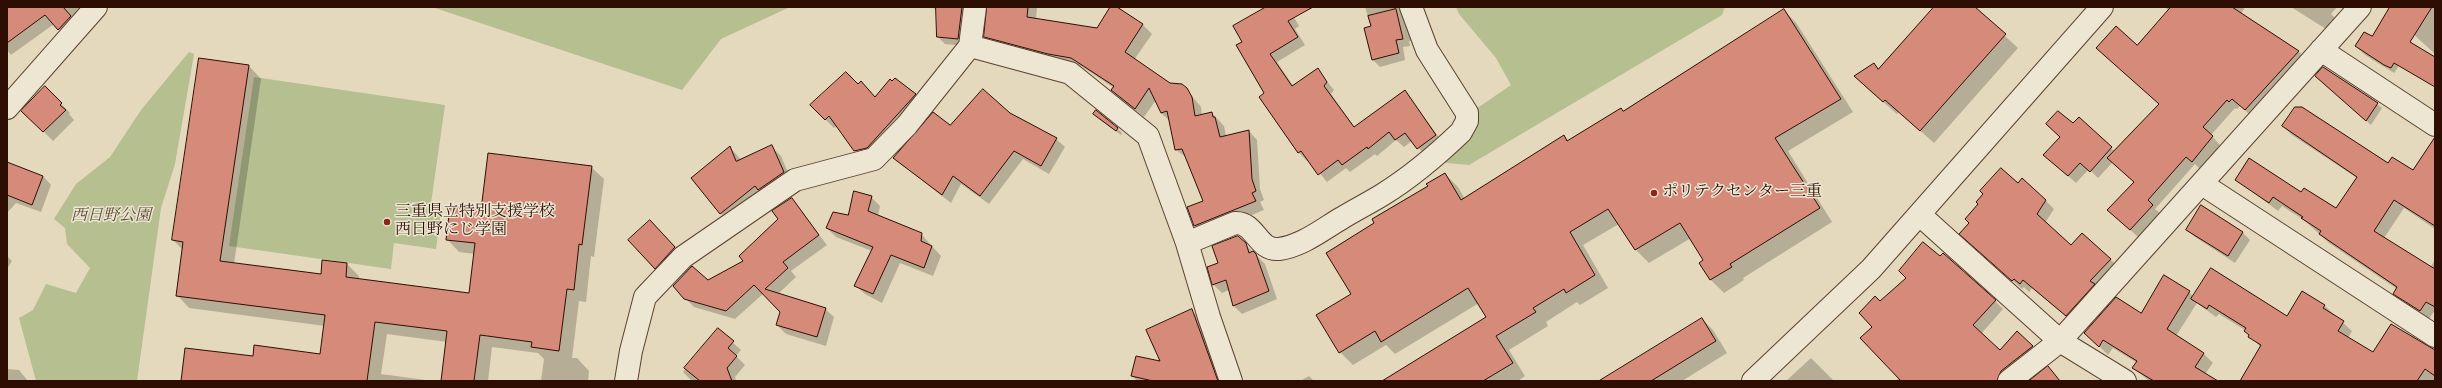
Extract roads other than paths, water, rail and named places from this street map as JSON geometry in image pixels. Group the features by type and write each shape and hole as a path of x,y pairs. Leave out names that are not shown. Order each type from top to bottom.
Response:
{"street":[{"path":"7,108 96,7"},
{"path":"626,381 630,351 645,297 683,256 795,180 874,159 907,125 970,46 975,7"},
{"path":"1187,243 1235,223 1242,223 1250,226 1260,242 1268,247 1279,249 1308,239 1382,195 1461,132 1467,121 1467,113 1427,50 1410,7"},
{"path":"1753,381 1871,269 2102,7"},
{"path":"2009,381 2060,341 2360,7"},
{"path":"970,46 1070,73 1148,136 1187,243 1209,317 1231,381"},
{"path":"2321,50 2435,125"},
{"path":"2202,184 2435,336"},
{"path":"1920,215 2060,341 2125,381"}],"place":[{"name":"ポリテクセンター三重","path":"1654,193"},
{"name":"三重県立特別支援学校 西日野にじ学園","path":"387,222"}],"park label":[{"name":"西日野公園","path":"111,217"}]}
